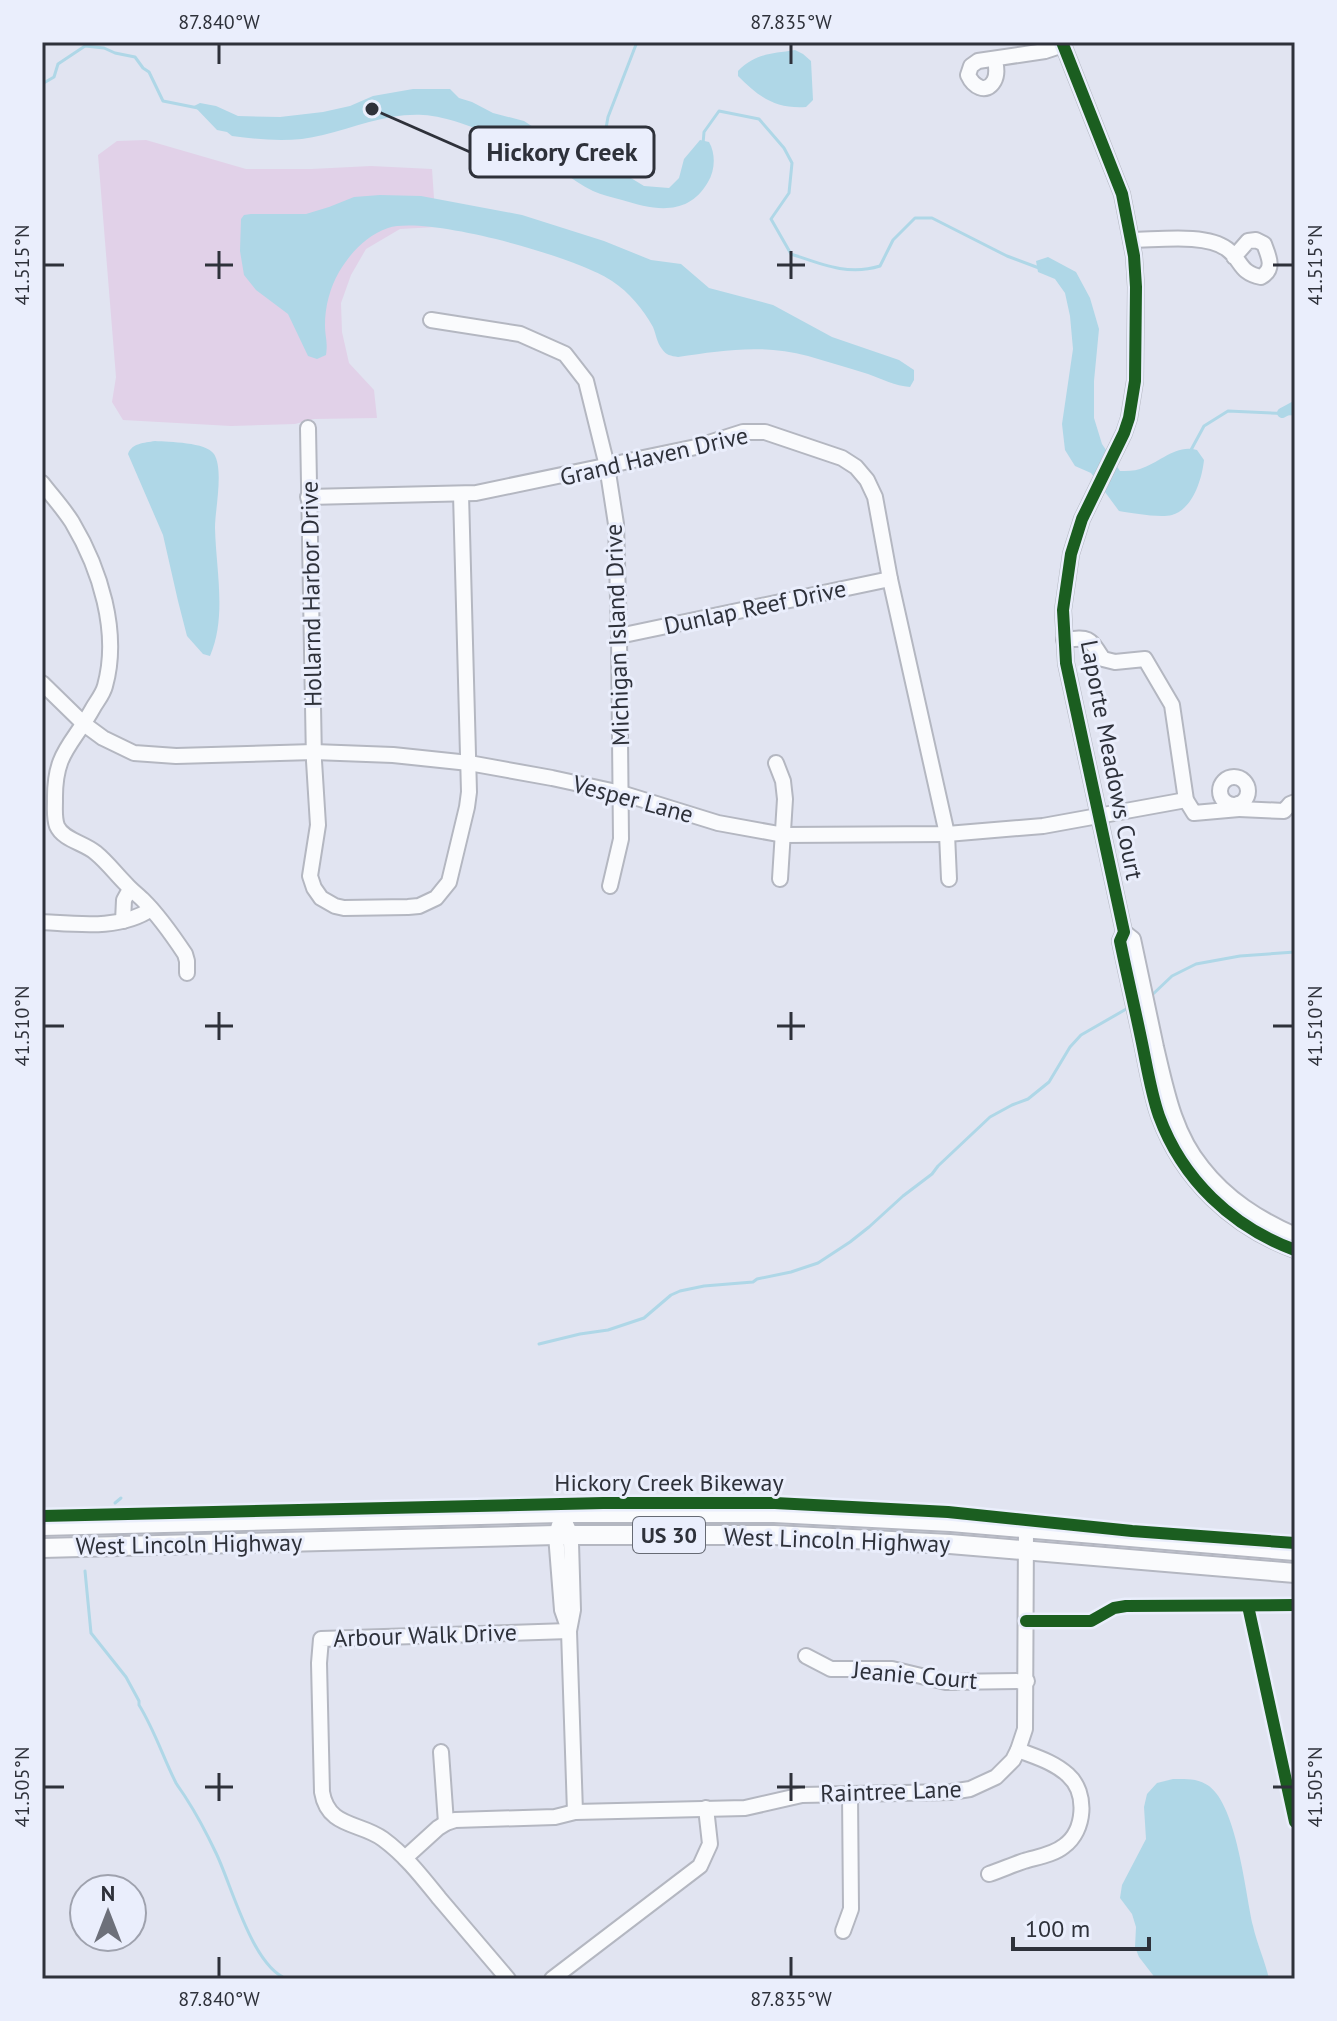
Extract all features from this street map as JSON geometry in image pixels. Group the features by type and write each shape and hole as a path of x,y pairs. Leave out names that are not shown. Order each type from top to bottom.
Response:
{"main road":[{"name":"West Lincoln Highway","path":"42,1526 561,1513 787,1514 936,1521 1295,1551"},
{"name":"West Lincoln Highway","path":"42,1548 563,1535 787,1535 934,1543 1295,1573"}],"street":[{"path":"995,59 1045,51 1062,44"},
{"name":"Laporte Meadows Court","path":"1062,44 1122,194 1136,287 1135,381 1129,418 1089,504 1071,554 1063,610 1066,663 1124,932 1120,941 1153,1095 1170,1142 1187,1172 1236,1220 1267,1239 1295,1250"},
{"path":"1131,240 1210,241 1227,249 1234,257"},
{"name":"Michigan Island Drive","path":"431,320 520,334 565,354 586,381 608,472 616,524 621,839 610,886"},
{"name":"Hollarnd Harbor Drive","path":"308,428 318,825 310,876 321,898 344,908 419,906 441,894 454,866 467,807 469,763"},
{"name":"Grand Haven Drive","path":"308,497 461,494 498,490 608,472 743,432 765,432 842,458 856,467 875,497 890,579 947,834 949,879"},
{"path":"42,483 71,521 94,567 107,617 110,644 104,689 60,757 54,792 57,827 97,853 151,909 185,954 187,973"},
{"path":"461,494 469,763"},
{"name":"Dunlap Reef Drive","path":"619,636 890,579"},
{"path":"1064,640 1085,638 1094,643 1103,659 1115,662 1145,659 1172,705 1186,800 1194,813 1238,806 1284,811 1295,802"},
{"name":"Vesper Lane","path":"45,693 103,738 134,753 176,756 393,755 469,763 621,793 718,823 784,835 947,834 1043,826 1186,800"},
{"path":"776,763 783,781 785,799 780,879"},
{"path":"123,921 124,900 130,889"},
{"path":"42,922 76,924 123,921 151,909"},
{"name":"Laporte Meadows Court","path":"1124,932 1133,939 1172,1111 1185,1140 1201,1166 1245,1209 1295,1235"},
{"path":"561,1513 562,1610 569,1631 575,1812"},
{"name":"Raintree Lane","path":"446,1823 464,1819 555,1817 575,1812 755,1807 795,1796 951,1792 970,1789 996,1777 1013,1760 1027,1720 1026,1529"},
{"name":"Arbour Walk Drive","path":"508,1979 405,1858 378,1836 334,1816 323,1798 321,1639 569,1631"},
{"name":"Jeanie Court","path":"806,1656 831,1669 892,1669 946,1682 1027,1681"},
{"path":"989,1874 1057,1851 1068,1844 1081,1822 1078,1792 1072,1778 1050,1763 1018,1750"},
{"path":"405,1858 446,1823 441,1752"},
{"path":"843,1931 851,1909 850,1794"},
{"path":"552,1979 700,1866 710,1844 706,1808"}],"shaded area":[{"path":"146,140 246,169 371,166 432,169 436,227 400,229 366,249 351,275 341,303 342,332 349,363 374,390 377,418 314,419 295,424 231,426 123,420 112,402 116,377 98,155 117,141"}],"water":[{"path":"795,50 811,61 813,100 806,107 776,104 738,76 738,71 758,58"},
{"path":"413,89 450,89 459,98 493,113 524,121 544,134 581,149 644,186 669,188 679,178 684,159 700,140 709,142 711,147 714,157 712,173 691,201 680,206 658,208 596,192 532,152 478,129 435,116 397,116 311,138 266,140 232,136 217,130 194,106 200,103 216,106 238,116 280,117 323,112 350,106 373,96"},
{"path":"421,196 522,215 604,241 651,260 681,264 709,288 773,305 832,337 899,360 914,370 914,380 910,387 899,385 808,356 775,350 743,349 671,356 660,347 653,327 635,301 618,285 594,271 536,250 435,227 388,228 360,246 336,278 331,291 325,325 326,355 317,359 308,356 288,314 256,290 244,275 240,251 241,219 251,214 306,214 354,197"},
{"path":"1048,257 1076,272 1090,298 1099,329 1094,418 1102,444 1120,471 1140,469 1175,452 1189,449 1197,450 1204,460 1195,492 1179,512 1160,516 1119,511 1091,473 1075,466 1065,450 1062,424 1073,349 1065,293 1055,279 1038,272 1036,261"},
{"path":"155,441 203,447 214,454 217,461 219,479 215,528 219,609 210,656 203,654 187,636 163,535 128,454 135,446"},
{"path":"1173,1779 1205,1783 1219,1797 1227,1812 1269,1979 1156,1979 1139,1957 1132,1914 1120,1898 1122,1885 1146,1839 1144,1807 1147,1794 1157,1783"}],"waterway":[{"path":"604,158 608,117 637,42"},
{"path":"42,84 54,77 58,64 85,46 104,48 135,57 149,72 163,101 198,108"},
{"path":"703,144 704,132 719,111 759,119 784,148 792,163 789,193 771,219 791,254 846,269 880,266 893,240 915,218 932,218 1007,256 1039,268"},
{"path":"1282,413 1295,406"},
{"path":"1191,450 1204,426 1228,411 1295,414"},
{"path":"1152,995 1172,976 1196,964 1240,956 1295,952"},
{"path":"539,1344 608,1330 644,1318 680,1291 753,1282 818,1263 850,1242 932,1174 990,1117 1028,1099 1049,1082 1081,1035 1128,1008"},
{"path":"115,1503 121,1498"},
{"path":"85,1571 91,1633 126,1677 139,1701 176,1783 216,1853 253,1942 263,1958 287,1979"}],"cycle path":[{"path":"1062,42 1122,194 1134,256 1136,287 1135,381 1129,418 1082,519 1071,554 1063,610 1066,663 1124,932 1120,941 1159,1116 1181,1160 1212,1198 1250,1228 1295,1250"},
{"name":"Hickory Creek Bikeway","path":"42,1516 603,1503 775,1503 948,1512 1132,1531 1295,1543"},
{"path":"1026,1621 1091,1621 1114,1608 1126,1606 1295,1605"},
{"path":"1248,1606 1295,1822"}],"place":[{"name":"Hickory Creek","path":"372,109"}]}
